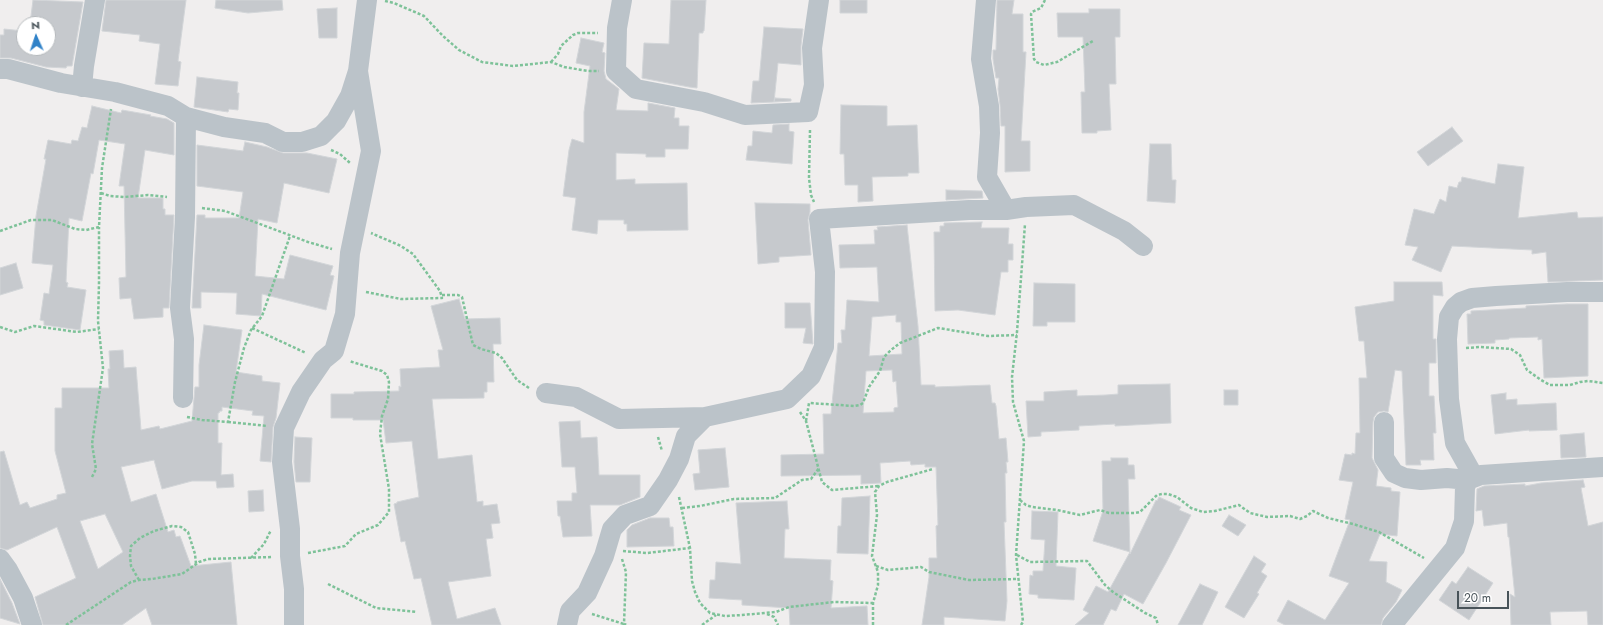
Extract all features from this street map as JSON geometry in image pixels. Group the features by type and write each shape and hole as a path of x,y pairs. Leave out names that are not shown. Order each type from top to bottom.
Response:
{"street":[{"path":"82,87 95,0"},
{"path":"0,69 8,69 61,83 115,92 168,106 186,117 224,127 265,133 283,142 302,142 321,136 336,121 350,96 358,71 375,0"},
{"path":"622,0 617,28 616,71 636,88 704,102 745,114 808,112 814,86 812,48 819,0"},
{"path":"986,0 981,59 989,106 990,133 987,177 1006,210"},
{"path":"294,625 294,589 290,556 290,529 282,462 284,428 301,392 328,355 345,314 350,252 371,151 358,71"},
{"path":"183,398 184,340 180,308 185,201 186,117"},
{"path":"546,393 576,397 619,419 705,418 787,400 811,376 824,347 825,272 819,219 969,210 1006,210 1026,207 1074,205 1124,231 1143,246"},
{"path":"1471,479 1455,443 1449,399 1447,349 1449,317 1455,307 1461,302 1472,298 1567,292 1603,292"},
{"path":"567,625 570,611 574,605 587,593 604,556 613,546 612,529 625,515 650,506 668,480 679,459 686,436 705,418"},
{"path":"1384,422 1384,458 1394,473 1405,478 1421,480 1446,478 1471,479 1502,473 1603,467"},
{"path":"1398,623 1455,548 1464,521 1465,487 1471,479"},
{"path":"0,559 8,570 23,598 32,625"}],"path":[{"path":"375,0 394,3 424,16 443,36 460,50 482,62 513,66 551,62 564,67 588,71 616,71"},
{"path":"1045,0 1041,8 1032,12 1031,14 1034,59 1036,62 1044,65 1057,62 1093,41"},
{"path":"551,62 558,54 561,46 573,35 587,32 604,34 617,28"},
{"path":"92,477 96,469 92,444 103,368 99,329 99,227 101,192 109,115 115,92"},
{"path":"808,112 811,139 809,178 810,195 818,211 819,219"},
{"path":"302,142 328,148 340,154 350,164 362,190"},
{"path":"101,192 117,197 163,196 185,201 192,206 225,211 290,236 328,248 350,252"},
{"path":"1021,625 1023,622 1016,555 1024,441 1013,402 1012,377 1017,336 1026,207"},
{"path":"0,231 31,220 52,220 75,229 86,230 99,227"},
{"path":"356,220 367,231 401,246 413,254 442,294"},
{"path":"228,422 235,382 244,348 252,328 262,316 290,236"},
{"path":"346,295 355,292 364,292 401,299 417,299 442,298 442,294"},
{"path":"442,294 458,295 462,297 473,345 481,349 496,352 517,380 530,388 546,393"},
{"path":"0,327 15,332 34,326 77,332 99,329"},
{"path":"66,625 110,597 130,582 182,574 200,562 208,559 243,559 290,556 345,546 356,534 378,524 389,512 389,488 380,434 382,416 388,399 389,382 387,375 382,371 363,366 340,357 298,350 252,328"},
{"path":"806,421 809,403 854,406 863,403 869,388 880,371 884,357 900,343 938,328 988,336 1017,336"},
{"path":"1447,349 1480,347 1512,349 1520,355 1527,370 1540,380 1550,385 1570,385 1580,382 1603,383"},
{"path":"183,398 185,416 197,420 284,428"},
{"path":"787,400 799,410 806,421 822,482 832,490 879,486 933,469"},
{"path":"654,418 659,441 682,508 690,548 692,581 700,603 706,610 716,615 725,616 776,612 789,607 834,602 873,603"},
{"path":"682,508 734,499 775,498 802,480 811,479 819,468"},
{"path":"873,625 873,603 878,585 878,572 872,556 876,522 875,492 879,486"},
{"path":"1020,500 1026,505 1032,507 1080,515 1100,510 1109,513 1140,512 1152,499 1162,494 1177,497 1192,508 1203,512 1215,511 1238,505 1250,513 1267,517 1290,516 1300,519 1313,512 1328,518 1354,524 1378,532 1407,550 1440,566"},
{"path":"139,580 131,566 131,546 140,538 154,531 172,526 181,527 188,532 195,554 196,565"},
{"path":"613,546 627,552 647,553 690,548"},
{"path":"574,605 593,615 625,624 626,572 623,560 613,546"},
{"path":"1016,555 1030,562 1087,561 1105,585 1145,613 1156,618 1158,625"},
{"path":"876,566 888,570 921,567 929,572 969,580 1018,579"},
{"path":"328,584 376,608 417,612"},
{"path":"764,613 774,616 778,625"},
{"path":"702,625 716,615"}],"building":[{"path":"33,0 83,2 72,66 67,66 66,68 46,67 11,58 0,58 0,35 4,35 4,29 16,30 16,56 56,56 56,16 31,16"},
{"path":"106,0 186,0 178,61 181,62 178,86 155,84 160,44 139,41 140,35 102,31"},
{"path":"216,0 282,0 283,10 248,13 215,8"},
{"path":"671,0 706,0 704,31 703,33 699,33 697,88 642,78 644,43 669,44"},
{"path":"840,0 867,0 867,13 840,13"},
{"path":"997,0 1014,0 1012,14 1023,14 1023,52 1026,52 1021,141 1030,141 1030,171 1005,172 1005,126 1001,126 998,89 999,78 996,78 993,59 993,50 996,50"},
{"path":"337,8 337,38 319,38 317,9"},
{"path":"1089,9 1120,9 1120,37 1115,37 1116,84 1109,84 1111,130 1097,131 1097,133 1082,133 1081,92 1085,92 1083,37 1058,37 1057,13 1089,13"},
{"path":"764,27 803,29 801,65 778,63 774,102 751,103 753,81 759,81"},
{"path":"581,38 604,43 602,52 605,53 604,71 606,79 619,89 616,110 648,111 648,103 675,108 674,118 679,118 679,126 689,126 688,149 665,149 665,157 646,157 646,154 616,153 616,180 635,179 635,184 687,183 688,230 627,231 627,224 624,224 624,220 598,220 597,234 572,230 576,198 563,196 569,150 572,139 584,143 584,112 590,66 576,63"},
{"path":"197,77 238,82 238,110 229,109 228,112 194,107"},
{"path":"775,98 791,99 791,101 774,102"},
{"path":"841,105 887,106 887,126 917,125 919,173 908,173 908,176 872,177 873,201 858,202 858,185 845,185 844,154 840,154"},
{"path":"92,106 121,113 122,110 151,115 150,116 167,119 174,123 174,155 145,150 138,198 163,198 163,209 165,209 165,215 174,215 169,308 163,308 163,317 134,319 131,298 120,299 119,278 126,277 124,186 119,186 125,144 99,140 82,221 69,218 67,287 86,290 80,330 44,325 44,321 40,320 44,293 49,294 53,265 32,263 36,216 48,140 71,144 72,140 78,141 82,127 87,128"},
{"path":"789,124 789,131 794,132 792,164 746,160 748,146 752,146 753,131 772,133 773,125"},
{"path":"1452,127 1463,141 1428,166 1417,152"},
{"path":"245,142 267,147 283,153 307,153 337,159 329,193 284,183 277,223 258,219 255,276 284,279 290,255 333,266 330,275 334,276 326,310 262,294 261,316 236,314 237,293 201,292 201,308 192,308 197,215 205,215 205,218 239,218 243,192 197,186 197,145 243,151"},
{"path":"1150,144 1171,144 1172,180 1176,180 1175,203 1147,201"},
{"path":"1498,164 1524,167 1518,218 1577,212 1578,218 1603,217 1603,280 1548,282 1546,252 1532,254 1532,250 1452,246 1441,272 1412,260 1418,247 1405,245 1414,209 1434,214 1440,199 1446,202 1449,186 1457,188 1462,177 1495,184"},
{"path":"946,190 982,191 983,198 946,200"},
{"path":"755,203 810,204 808,220 811,255 779,257 779,262 758,264"},
{"path":"982,222 981,228 1009,228 1008,244 1013,244 1013,260 1008,260 1008,272 1001,272 995,315 958,310 935,311 934,232 940,232 940,226 944,226 944,223"},
{"path":"907,225 918,326 921,385 935,385 935,387 990,385 992,403 995,403 996,406 999,439 1006,438 1008,462 1006,462 1007,473 1005,473 1006,522 1004,522 1007,601 1005,621 944,617 944,625 922,625 929,577 929,558 937,558 936,526 938,525 936,467 925,467 925,464 911,465 910,461 880,463 881,483 861,484 861,475 781,476 781,455 824,454 823,414 831,414 838,343 842,343 841,330 845,330 847,300 879,302 877,267 840,268 839,245 875,244 874,230 878,230 877,227","holes":["896,315 896,322 901,322 902,354 869,356 872,317","892,370 893,382 896,381 898,407 894,408 894,412 863,413 866,371"]},
{"path":"16,263 23,288 0,295 0,268"},
{"path":"1394,282 1442,282 1443,296 1433,295 1433,339 1436,339 1436,363 1429,363 1429,396 1434,396 1436,433 1433,433 1434,460 1420,460 1421,465 1406,465 1402,371 1395,370 1388,412 1378,412 1374,417 1373,422 1372,458 1378,470 1376,486 1391,488 1391,491 1400,492 1397,536 1380,534 1369,561 1387,562 1386,582 1402,590 1396,602 1383,618 1381,625 1285,625 1277,621 1288,600 1325,620 1349,583 1329,576 1350,520 1345,519 1353,482 1339,480 1345,454 1355,454 1356,433 1360,433 1359,378 1367,378 1364,341 1359,341 1355,307 1394,301"},
{"path":"1034,283 1075,284 1075,322 1047,322 1047,326 1033,326"},
{"path":"459,299 465,319 500,318 501,344 493,344 494,382 487,382 487,392 484,392 484,398 432,399 438,459 472,455 477,502 483,501 483,506 497,504 500,523 491,524 493,538 486,539 491,576 448,582 457,619 495,608 501,625 432,625 421,578 414,579 405,541 401,542 394,504 419,497 412,441 386,443 383,420 331,418 331,394 399,391 399,386 401,387 400,369 440,367 438,350 443,350 431,306"},
{"path":"785,303 810,303 813,344 803,343 806,328 785,328"},
{"path":"1567,304 1588,304 1588,376 1544,378 1542,339 1538,340 1538,337 1509,338 1495,340 1495,343 1468,344 1467,314 1471,314 1471,311"},
{"path":"204,325 242,330 236,372 262,376 262,381 280,383 276,418 273,427 271,462 260,461 264,416 252,415 253,411 222,407 222,411 218,413 218,443 222,443 221,475 233,474 234,487 217,488 216,481 192,481 162,489 154,460 121,467 131,502 156,494 168,532 174,530 176,537 180,536 191,566 231,562 237,625 152,625 146,608 122,625 43,625 35,597 76,578 57,527 7,550 0,548 0,452 4,451 20,505 27,502 30,508 57,499 57,495 66,493 55,451 55,408 62,408 62,388 109,388 109,351 123,350 124,368 136,367 141,430 159,426 160,429 192,421 195,387 199,387 199,365","holes":["105,514 123,552 98,569 80,521"]},
{"path":"1170,384 1171,423 1079,426 1079,430 1041,432 1041,436 1028,437 1026,401 1044,401 1044,392 1077,390 1077,396 1106,395 1118,394 1118,385"},
{"path":"1224,390 1238,390 1238,405 1224,405"},
{"path":"1506,393 1506,400 1517,399 1517,405 1556,403 1557,430 1529,430 1495,434 1491,395"},
{"path":"580,421 581,438 597,437 599,475 640,475 640,497 620,505 590,505 592,536 563,537 560,516 558,516 557,501 572,501 572,493 577,493 575,467 562,467 559,422"},
{"path":"1584,433 1586,457 1561,458 1560,435"},
{"path":"295,437 312,438 310,482 296,482 294,462"},
{"path":"725,448 729,487 695,490 693,474 700,473 698,450"},
{"path":"1111,458 1128,458 1128,465 1134,465 1135,479 1128,479 1130,552 1093,541 1103,511 1102,461 1111,461"},
{"path":"1583,480 1585,487 1581,488 1588,526 1603,522 1603,625 1588,625 1587,611 1550,612 1551,625 1511,625 1510,594 1515,597 1507,523 1484,526 1482,510 1476,511 1477,489 1484,486 1525,484 1525,486 1541,483"},
{"path":"263,490 264,511 249,512 248,491"},
{"path":"870,496 868,554 837,553 838,526 841,526 842,498"},
{"path":"1159,497 1181,507 1179,510 1191,515 1143,604 1124,594 1116,611 1111,609 1103,625 1075,625 1089,613 1083,610 1096,586 1108,592 1130,552 1130,554 1156,500 1157,501"},
{"path":"787,501 789,529 785,529 784,558 831,560 830,580 833,581 831,608 867,606 868,625 790,625 789,608 742,605 742,600 709,598 710,580 715,580 716,562 741,564 736,503"},
{"path":"1032,511 1058,512 1056,566 1076,568 1074,600 1038,598 1038,595 1029,594 1030,575 1033,576 1033,571 1043,571 1045,540 1031,539"},
{"path":"1229,515 1246,525 1238,536 1222,526"},
{"path":"650,518 669,518 670,527 673,527 674,546 627,547 627,530 632,525"},
{"path":"1254,556 1266,564 1261,572 1267,576 1257,593 1259,594 1244,618 1225,607"},
{"path":"1468,567 1493,583 1469,620 1439,600 1452,581 1456,584"},
{"path":"0,579 12,603 20,624 0,618"},
{"path":"1200,584 1218,592 1202,625 1178,625"}]}
